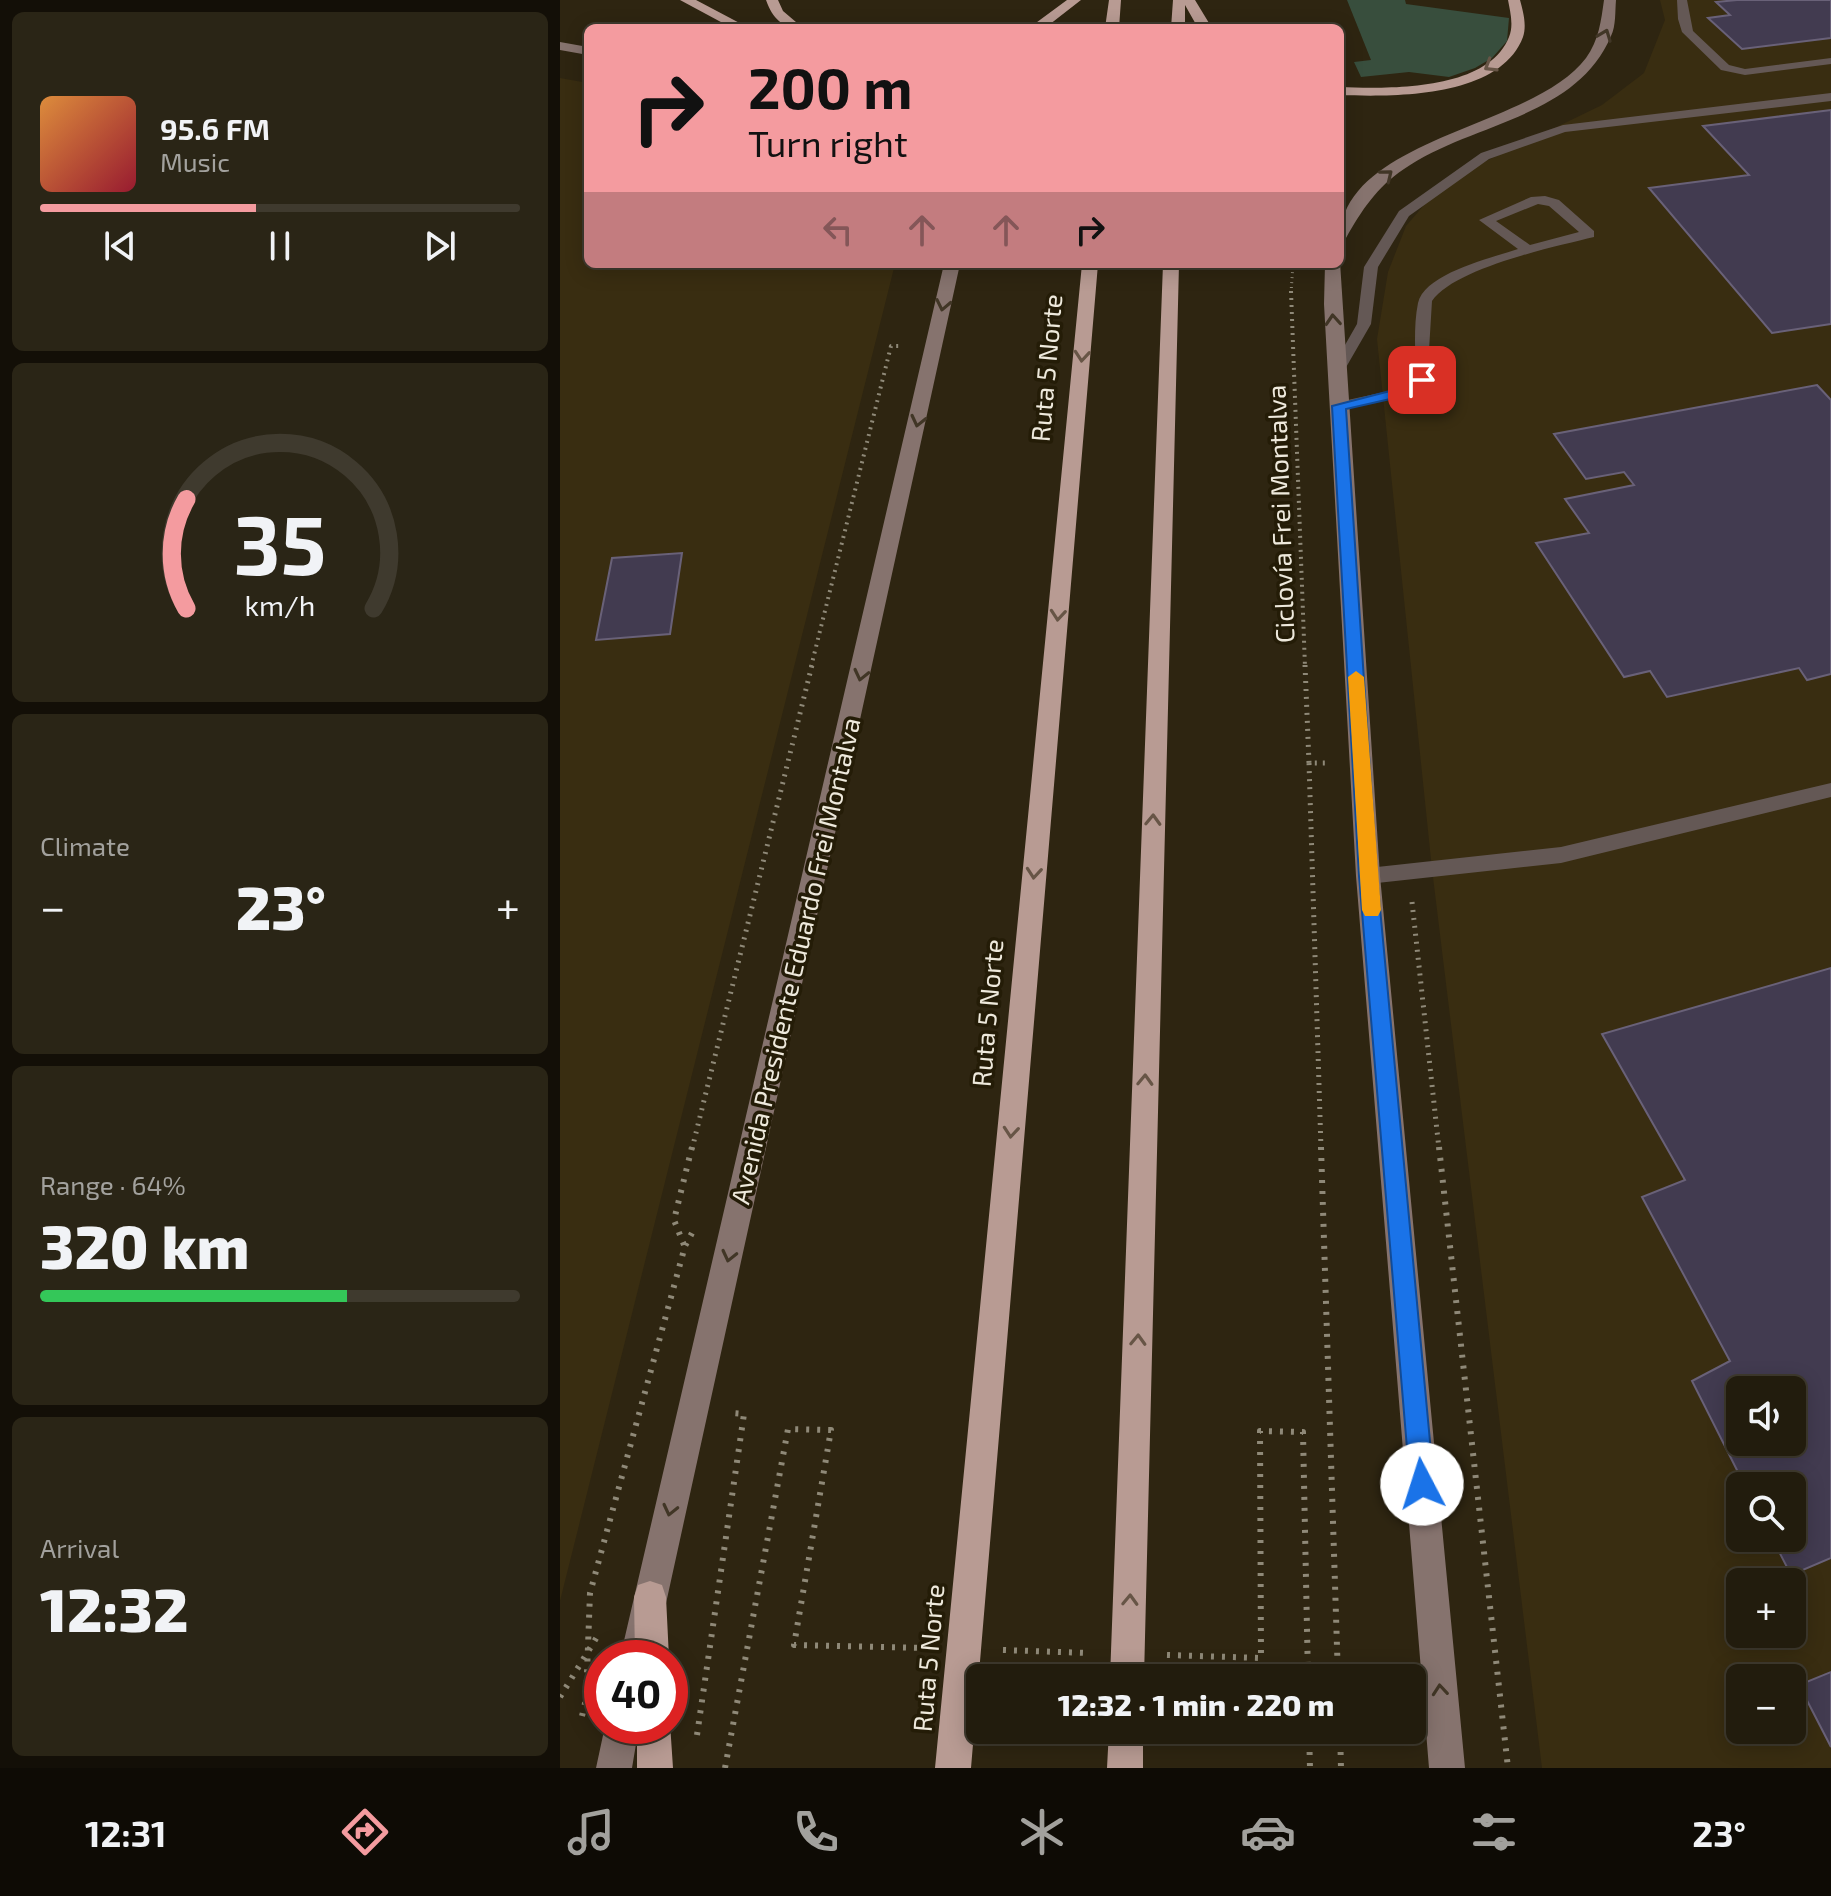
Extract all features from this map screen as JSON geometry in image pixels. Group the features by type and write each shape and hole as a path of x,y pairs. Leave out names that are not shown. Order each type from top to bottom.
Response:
{"highway":[{"path":"686,0 734,24"},
{"path":"772,0 777,13 791,24"},
{"path":"1042,24 1075,0"},
{"path":"1112,24 1115,0"},
{"path":"1178,24 1179,0"},
{"path":"1189,0 1203,24"},
{"path":"1344,91 1381,93 1422,89 1453,82 1485,69 1510,51 1516,37 1518,24 1514,0"},
{"path":"1127,1664 1171,268"},
{"name":"Ruta 5 Norte","path":"953,1768 1088,269"},
{"path":"650,1597 651,1640"},
{"path":"654,1744 655,1768"},
{"path":"1125,1768 1126,1744"}],"street":[{"path":"1344,225 1364,196 1385,175 1408,159 1552,94 1588,66 1606,36 1610,0"},
{"path":"560,46 584,50"},
{"name":"Avenida Presidente Eduardo Frei Montalva","path":"641,1640 951,268"},
{"path":"1333,268 1336,373 1368,876 1447,1768"},
{"path":"614,1768 619,1744"}],"lane":[{"path":"1682,0 1683,19 1688,32 1725,68 1745,72 1831,61"},
{"path":"1336,373 1364,324 1371,267 1404,214 1485,156 1563,129 1831,97"},
{"path":"1339,406 1394,394 1422,380 1425,301 1435,287 1452,277 1528,250 1589,234 1554,203 1545,200 1536,200 1486,220 1528,250"},
{"path":"1368,876 1561,855 1831,790"}],"path":[{"name":"Ciclovía Frei Montalva","path":"1293,268 1290,299 1309,763 1338,1664"},
{"path":"689,1257 674,1220 891,346"},
{"path":"1309,763 1361,762"},
{"path":"1409,872 1508,1768"},
{"path":"640,1411 744,1414 697,1737"},
{"path":"725,1768 788,1429 831,1430 794,1645 934,1649"},
{"path":"1152,1655 1261,1658 1260,1431 1303,1432 1308,1664"},
{"path":"560,1697 607,1621"},
{"path":"996,1650 1105,1653"},
{"path":"1309,1744 1310,1768"},
{"path":"1340,1744 1341,1768"}],"shaded area":[{"path":"1660,0 1831,0 1831,1768 1542,1768 1432,869 1377,339 1388,272 1406,226 1431,197 1478,165 1602,105 1644,73 1665,20"},
{"path":"560,78 584,82 584,268 894,268 560,1601"}],"green space":[{"path":"1347,0 1405,0 1406,4 1509,18 1507,41 1492,58 1449,77 1409,72 1361,77 1354,62 1371,60"}],"building":[{"path":"1831,0 1831,38 1742,49 1708,18 1730,15 1716,2"},
{"path":"1831,110 1831,324 1772,333 1649,188 1749,175 1703,126"},
{"path":"1817,385 1831,400 1831,674 1807,680 1799,668 1667,697 1650,671 1624,677 1536,543 1589,533 1565,499 1634,485 1624,472 1586,479 1554,434"},
{"path":"682,553 670,634 596,640 612,558"},
{"path":"1831,968 1831,1558 1806,1569 1787,1568 1779,1552 1806,1552 1806,1472 1738,1472 1730,1456 1806,1456 1806,1376 1726,1376 1726,1448 1692,1381 1730,1361 1642,1197 1685,1180 1602,1034"},
{"path":"1831,1672 1831,1747 1806,1699 1806,1682"}],"slow traffic":[{"path":"1356,677 1372,910"}],"route":[{"path":"1422,380 1394,394 1339,406 1368,876 1422,1484"}]}
